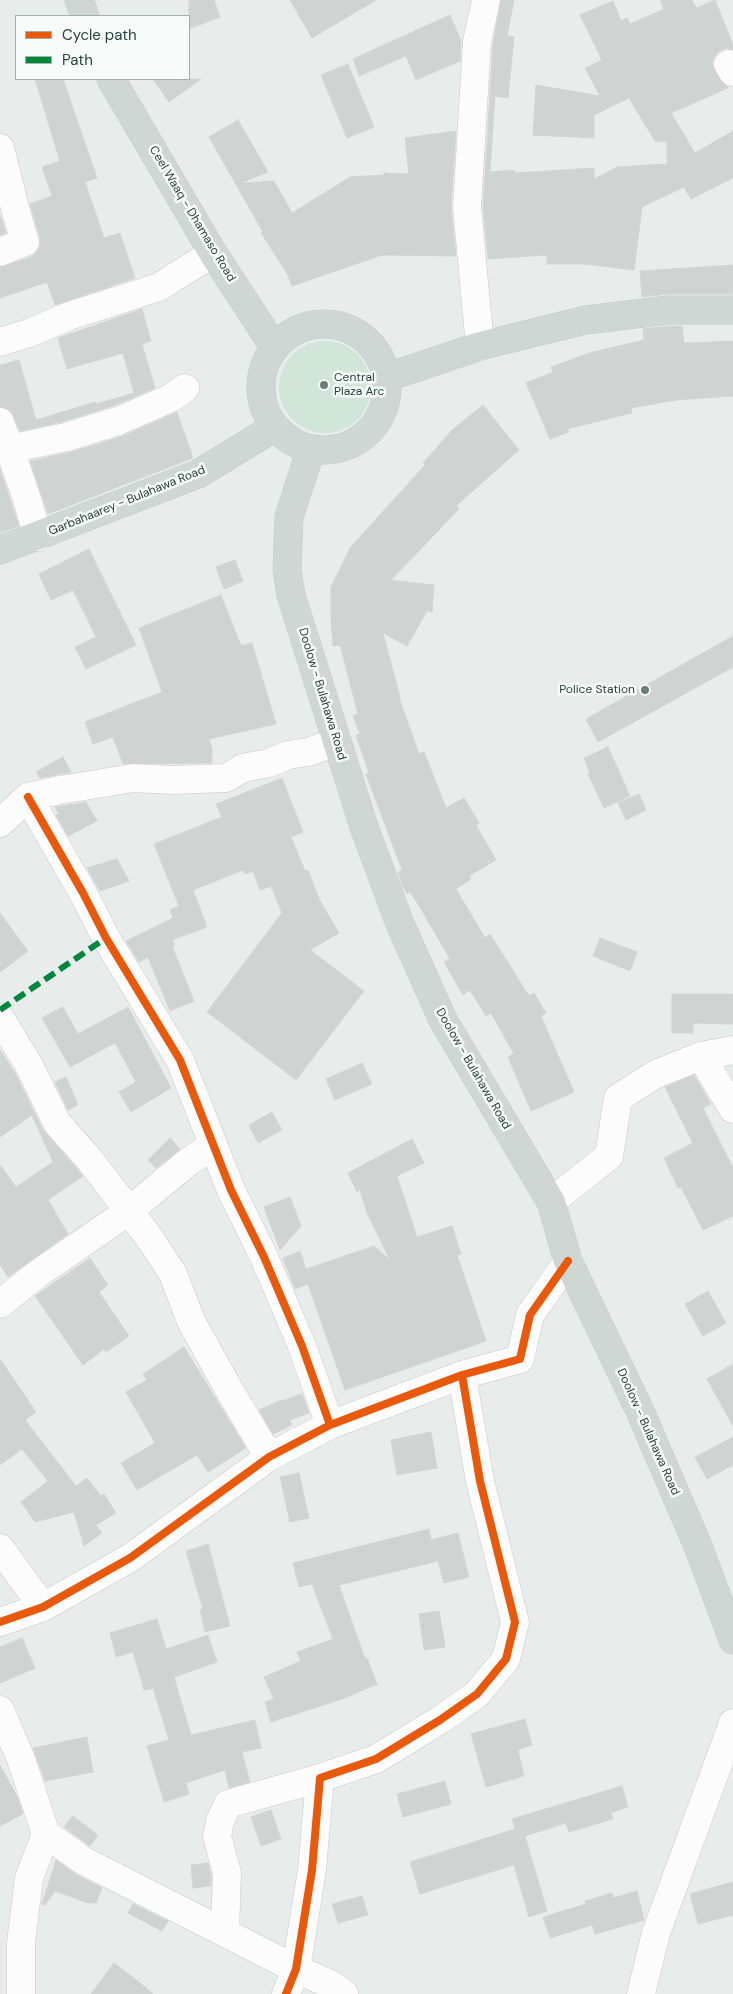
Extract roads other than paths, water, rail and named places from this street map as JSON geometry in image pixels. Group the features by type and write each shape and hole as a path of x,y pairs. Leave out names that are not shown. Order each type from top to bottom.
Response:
{"main road":[{"path":"78,0 85,15"},
{"name":"Ceel Waaq - Dhamaso Road","path":"112,80 213,253 274,348"},
{"path":"386,378 480,346 550,328 618,315 668,310 733,310"},
{"path":"326,324 345,327 362,336 376,350 386,378 387,390 382,411 371,429 353,442 333,449 311,449 291,441 275,427 264,408 261,386 265,365 274,348 289,334 307,326 326,324"},
{"name":"Garbahaarey - Bulahawa Road","path":"0,550 198,474 275,427"},
{"name":"Doolow - Bulahawa Road","path":"311,449 289,517 286,570 291,595 364,827 400,924 443,1020 551,1202 568,1261 640,1411 698,1546 733,1640"}],"street":[{"path":"480,346 467,207 477,42 486,0"},
{"path":"0,148 25,242 0,252"},
{"path":"0,342 29,333 69,316 159,287 213,253"},
{"path":"9,449 66,437 118,421 171,398 185,388"},
{"path":"0,422 38,537"},
{"path":"0,823 28,797 133,778 173,780 226,778 243,768 270,763 288,755 308,752 337,742"},
{"path":"28,797 83,893 106,938 180,1060 230,1190 264,1257 298,1337 330,1425"},
{"path":"0,1018 29,1065 57,1123 89,1159 129,1211 173,1274 191,1320 269,1457"},
{"path":"551,1202 609,1156 618,1098 656,1074 701,1056 733,1050"},
{"path":"701,1056 733,1109"},
{"path":"0,1304 36,1275 129,1211 188,1162 212,1146"},
{"path":"0,1622 43,1607 130,1558 269,1457 330,1425 462,1375 520,1358 530,1315 568,1261"},
{"path":"225,1933 227,1873 217,1836 220,1821 228,1804 320,1778 376,1759 440,1720 477,1694 506,1659 515,1622 480,1481 462,1375"},
{"path":"0,1548 43,1607"},
{"path":"0,1710 21,1759 46,1834 84,1861 296,1969 330,1984 344,1994"},
{"path":"641,1994 656,1933 733,1723"},
{"path":"286,1994 296,1969 312,1870 320,1778"},
{"path":"22,1994 22,1944 28,1878 46,1834"}],"place":[{"name":"Central Plaza Arc","path":"324,385"},
{"name":"Police Station","path":"645,690"}]}
